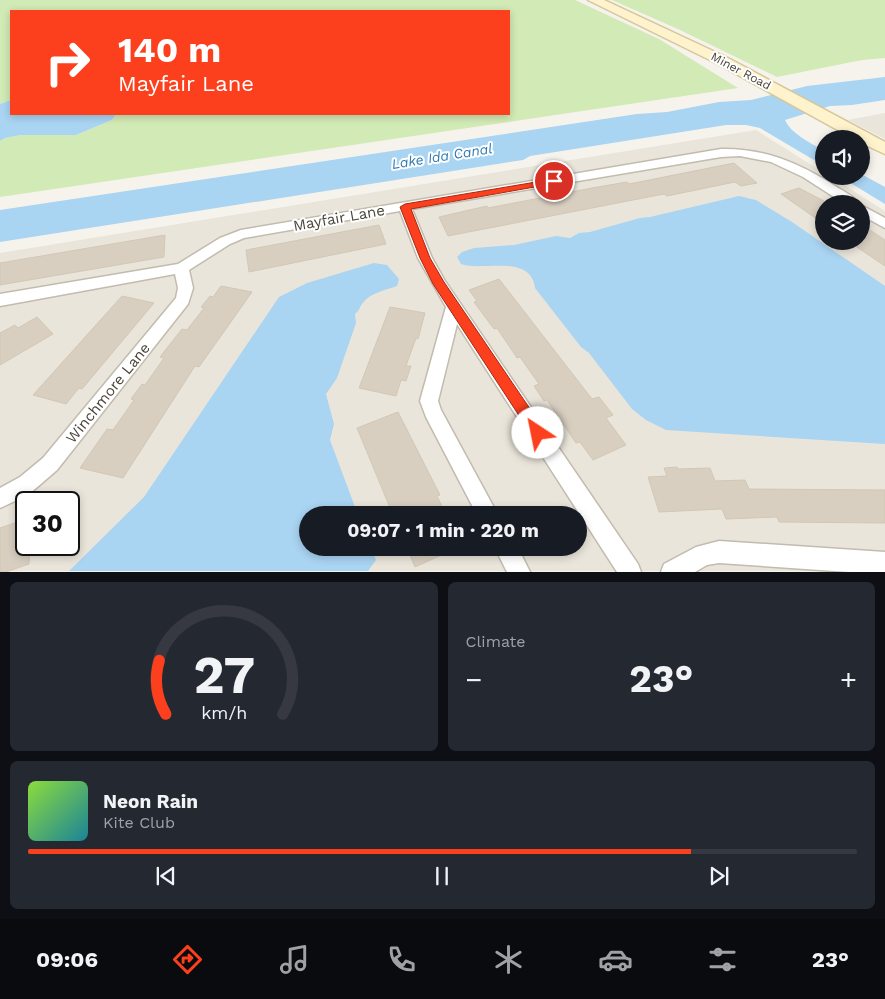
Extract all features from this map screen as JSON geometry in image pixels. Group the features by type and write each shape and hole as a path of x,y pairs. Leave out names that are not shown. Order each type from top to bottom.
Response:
{"street":[{"name":"Miner Road","path":"594,0 700,49 885,149"},
{"name":"Mayfair Lane","path":"0,300 181,268 200,259 231,237 721,153 739,152 764,155 788,163 840,195"},
{"path":"405,207 425,258 454,307 630,572"},
{"path":"870,214 885,224"},
{"name":"Winchmore Lane","path":"0,498 25,486 39,476 183,300 186,285 181,268"},
{"path":"454,307 429,401 432,412 483,506"},
{"path":"672,572 704,556 719,552 881,565"},
{"path":"510,556 519,572"}],"shaded area":[{"path":"885,113 885,139 870,130 848,120"},
{"path":"756,130 815,167 815,185 844,185 860,195 815,195 815,250 870,250 870,201 885,211 885,571 0,571 0,253"}],"green space":[{"path":"0,0 575,0 659,39 738,88 0,197 0,141 5,138 21,135 76,135 112,120 115,115 510,115 510,10 10,10 10,100 0,104"},
{"path":"612,0 885,0 885,58 862,60 777,77 680,30"}],"water":[{"name":"Lake Ida Canal","path":"885,77 885,100 830,106 785,120 792,130 815,145 815,161 760,128 746,125 726,125 530,156 523,160 0,242 0,210 637,114 667,112 719,102 751,100 807,86"},
{"path":"10,100 10,115 115,115 112,120 76,135 21,135 5,138 0,141 0,104"},
{"path":"870,179 885,187 885,204 854,185 870,185"},
{"path":"739,196 756,200 815,238 815,250 833,250 885,286 885,444 666,430 646,420 632,409 535,288 531,277 525,271 515,267 504,266 470,266 461,264 457,257 462,252 474,248 514,245 556,236 570,238 579,233"},
{"path":"374,263 387,265 399,279 397,286 378,292 365,300 355,314 356,323 337,378 326,394 334,424 330,440 355,506 299,506 299,556 374,556 376,560 368,571 69,571 144,497 279,297 307,283"}],"building":[{"path":"734,163 757,183 741,186 735,182 667,196 664,194 448,236 439,217 487,206 488,208 627,182 629,184"},
{"path":"799,188 815,196 815,218 781,194"},
{"path":"379,225 386,244 249,272 246,250"},
{"path":"870,230 885,240 885,266 861,250 870,250"},
{"path":"165,235 164,257 0,285 0,263"},
{"path":"499,279 592,399 599,397 613,415 606,418 626,445 593,460 580,442 576,443 547,400 544,401 534,386 539,384 520,357 517,358 497,328 494,329 474,302 477,301 469,290"},
{"path":"221,286 252,292 199,367 195,366 123,478 80,468 107,429 113,430 134,400 131,399 142,384 145,385 164,358 160,357 182,329 187,330 204,308 201,307 210,296 213,297"},
{"path":"122,296 154,303 82,389 79,388 66,404 33,395"},
{"path":"390,307 425,313 418,339 416,338 406,366 411,366 406,381 401,380 396,396 359,388"},
{"path":"37,317 53,334 0,365 0,333 15,325 18,328"},
{"path":"398,412 440,495 437,496 442,506 389,506 357,428"},
{"path":"677,467 678,469 710,468 715,481 745,480 749,489 885,490 885,523 779,522 777,517 726,519 722,509 659,512 648,477 667,476 664,468"},
{"path":"15,523 15,556 29,556 29,564 6,572 0,572 0,528"},
{"path":"410,556 439,556 415,567"}],"route":[{"path":"538,433 439,284 425,258 405,207 554,181"}]}
